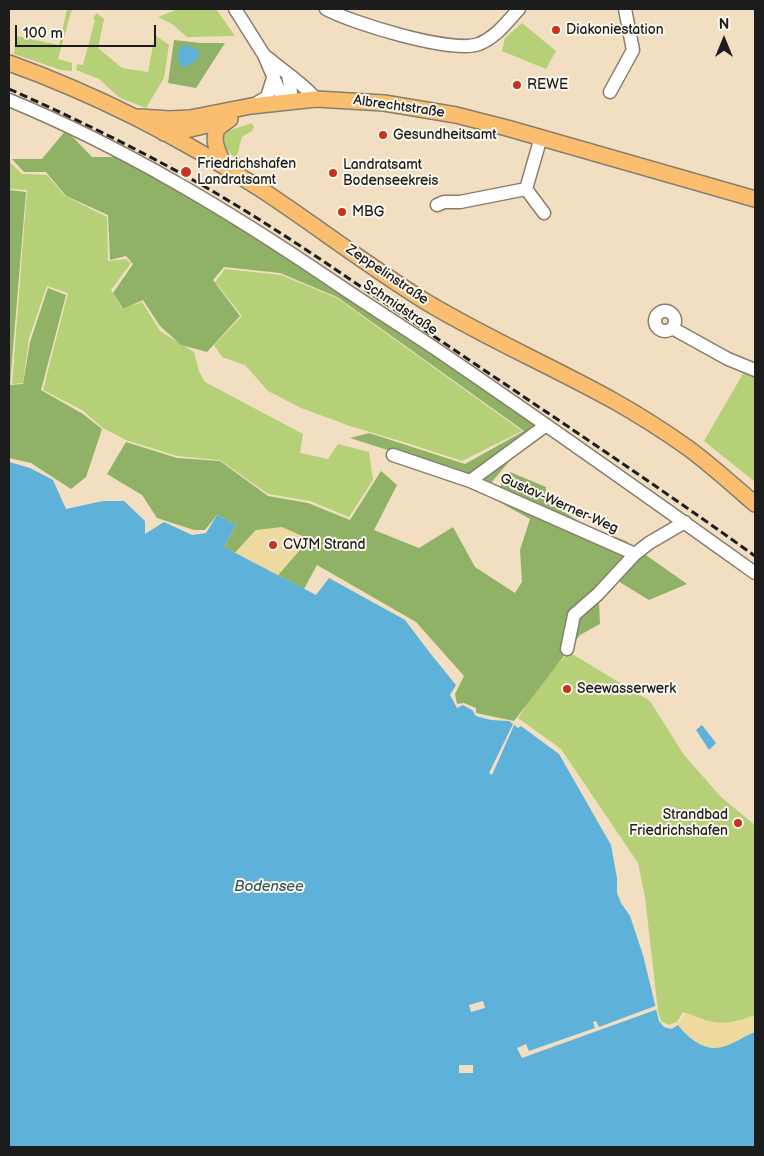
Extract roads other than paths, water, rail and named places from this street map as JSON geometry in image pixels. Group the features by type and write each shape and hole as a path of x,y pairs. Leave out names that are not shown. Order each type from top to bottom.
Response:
{"main road":[{"name":"Zeppelinstraße","path":"9,63 82,93 133,117 225,167 418,297 454,319 614,401 651,424 688,448 755,504"},
{"name":"Albrechtstraße","path":"164,133 186,130 316,99 374,102 456,115 755,208"},
{"name":"Albrechtstraße","path":"133,117 190,118 251,106 285,106 405,115 540,141 755,199"},
{"path":"225,167 217,150 215,140 217,130 230,119"}],"street":[{"path":"234,9 264,55 274,75 285,106"},
{"path":"326,9 401,35 434,43 459,46 477,45 496,34 519,9"},
{"path":"610,92 633,50 625,9"},
{"path":"264,55 308,89 316,99"},
{"path":"251,106 267,97 274,75"},
{"path":"285,106 290,92 288,75"},
{"name":"Schmidstraße","path":"9,100 38,112 122,154 237,218 423,341 685,522 755,573"},
{"path":"526,190 540,141"},
{"path":"437,206 444,202 460,202 526,190"},
{"path":"526,190 544,213"},
{"path":"672,328 755,370"},
{"name":"Gustav-Werner-Weg","path":"470,481 545,426"},
{"name":"Gustav-Werner-Weg","path":"393,455 470,481 635,554"},
{"path":"567,649 574,615 598,594 635,554 685,522"}],"water":[{"path":"184,45 199,51 199,56 192,64 184,67 180,65 178,57 179,49"},
{"name":"Bodensee","path":"9,462 30,468 53,480 66,509 103,501 124,501 145,521 145,534 164,522 192,535 206,533 217,515 236,525 224,547 316,595 329,578 405,620 456,685 450,695 457,708 463,705 472,710 476,716 491,720 509,721 518,728 521,726 559,754 611,845 617,878 617,893 630,916 643,955 659,1021 664,1027 671,1029 678,1025 697,1043 709,1048 726,1046 755,1032 755,1147 9,1147"},
{"path":"702,725 716,743 709,750 696,730"}],"railway":[{"path":"9,89 141,152 250,214 599,447 755,556"}],"place":[{"name":"Diakoniestation","path":"556,30"},
{"name":"REWE","path":"517,85"},
{"name":"Gesundheitsamt","path":"383,135"},
{"name":"Friedrichshafen Landratsamt","path":"186,172"},
{"name":"Landratsamt Bodenseekreis","path":"333,173"},
{"name":"MBG","path":"342,212"},
{"name":"CVJM Strand","path":"273,545"},
{"name":"Seewasserwerk","path":"567,689"},
{"name":"Strandbad Friedrichshafen","path":"738,823"}]}
